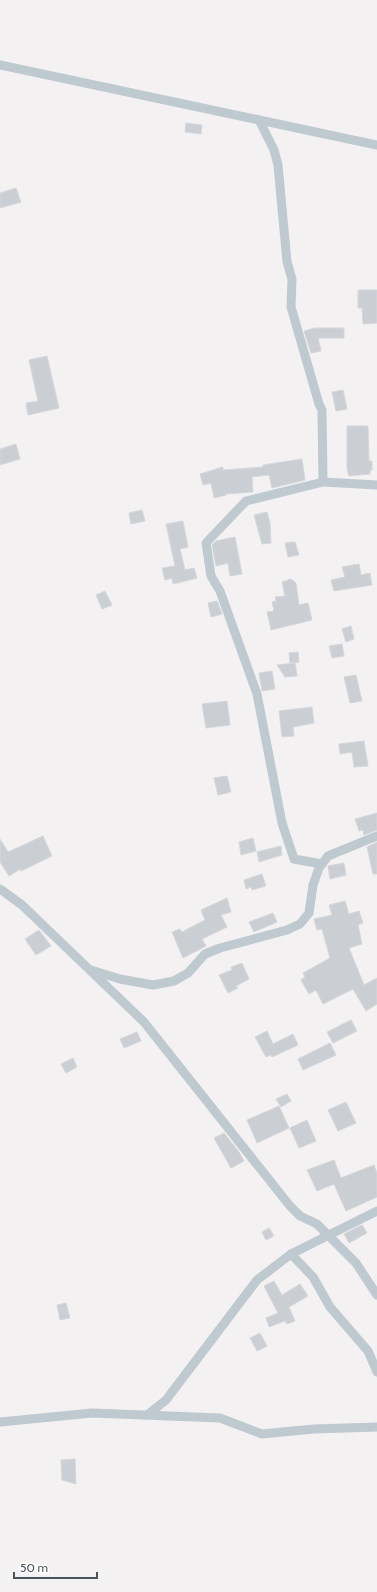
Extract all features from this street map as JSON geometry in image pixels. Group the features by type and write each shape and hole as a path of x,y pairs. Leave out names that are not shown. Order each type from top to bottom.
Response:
{"street":[{"path":"0,65 377,144"},
{"path":"260,120 274,150 278,165 287,262 292,279 290,307 322,410 323,482"},
{"path":"322,864 294,859 282,823 257,694 220,591 211,576 206,543 246,501 323,482 377,485"},
{"path":"88,968 120,979 153,985 174,981 188,973 205,954 220,948 287,930 300,924 309,913 313,885 319,868 328,856 377,836"},
{"path":"0,889 22,905 144,1022 290,1206 300,1216 317,1224 356,1263 377,1295"},
{"path":"147,1415 166,1400 258,1280 290,1254 377,1211"},
{"path":"290,1254 312,1277 330,1307 368,1351 377,1372"},
{"path":"0,1422 92,1413 220,1418 262,1434 314,1429 377,1427"}],"building":[{"path":"186,123 202,125 201,134 185,132"},
{"path":"16,188 21,202 0,208 0,193"},
{"path":"358,290 377,290 377,323 363,324 362,308 358,308"},
{"path":"315,328 344,328 344,338 318,338 321,351 311,353 304,331"},
{"path":"47,356 59,408 28,415 26,403 38,401 29,360"},
{"path":"343,390 347,409 336,411 332,392"},
{"path":"347,426 368,426 369,461 372,461 372,470 370,471 370,474 349,476 347,469"},
{"path":"16,444 20,459 0,465 0,449"},
{"path":"302,459 305,480 272,488 269,475 252,477 253,492 226,494 214,498 211,483 203,485 200,474 223,467 223,470 263,467 263,465"},
{"path":"142,510 145,521 131,524 129,513"},
{"path":"267,512 270,523 271,543 262,544 254,515"},
{"path":"183,521 188,547 180,549 185,570 194,568 197,578 173,584 172,578 165,580 162,568 175,566 166,524"},
{"path":"235,537 242,574 230,576 228,563 216,566 212,545 216,541"},
{"path":"295,542 299,555 288,557 285,543"},
{"path":"359,564 361,575 370,573 372,585 334,591 331,580 345,577 342,567"},
{"path":"291,579 296,583 299,605 308,603 312,620 271,630 267,612 274,611 272,602 276,601 275,597 285,596 282,582"},
{"path":"105,591 112,605 102,609 96,595"},
{"path":"217,601 222,614 211,617 208,603"},
{"path":"351,626 354,639 346,642 342,629"},
{"path":"342,644 344,656 332,658 329,646"},
{"path":"298,652 299,662 290,663 289,653"},
{"path":"295,663 297,676 285,677 277,665"},
{"path":"272,671 275,689 262,691 259,673"},
{"path":"356,675 362,701 350,703 344,677"},
{"path":"227,701 230,725 206,728 202,704"},
{"path":"312,707 314,723 293,727 294,736 282,737 279,711"},
{"path":"364,741 368,766 354,767 352,752 340,754 339,744"},
{"path":"227,776 231,792 218,795 214,778"},
{"path":"377,813 377,830 364,835 363,830 359,831 355,819"},
{"path":"43,836 52,856 21,871 20,869 9,876 0,862 0,839 8,852"},
{"path":"253,838 256,851 241,855 239,842"},
{"path":"377,842 377,874 373,874 367,847"},
{"path":"281,846 282,855 259,862 257,852"},
{"path":"344,863 346,875 330,879 328,866"},
{"path":"262,874 266,886 252,890 251,887 246,889 244,880"},
{"path":"227,898 231,912 221,915 227,927 202,939 206,946 183,958 172,932 180,929 182,932 205,920 201,910"},
{"path":"345,901 349,914 359,911 363,923 358,925 362,944 349,948 364,985 377,978 377,1004 366,1011 353,989 323,1004 316,990 309,994 301,980 305,977 303,973 330,958 322,929 317,930 314,919 332,915 329,905"},
{"path":"273,913 277,922 254,932 249,922"},
{"path":"39,930 51,946 36,955 25,939"},
{"path":"242,963 249,979 236,986 238,988 228,993 219,975 232,970 231,967"},
{"path":"351,1020 357,1031 333,1043 327,1032"},
{"path":"267,1031 273,1044 293,1034 298,1045 272,1057 271,1055 266,1057 255,1037"},
{"path":"137,1032 141,1041 124,1048 120,1039"},
{"path":"330,1043 336,1055 303,1070 298,1059"},
{"path":"73,1058 77,1067 66,1073 61,1064"},
{"path":"287,1094 291,1101 281,1107 276,1099"},
{"path":"346,1102 356,1123 338,1131 328,1110"},
{"path":"279,1106 289,1128 257,1143 247,1120"},
{"path":"307,1120 316,1141 299,1148 290,1128"},
{"path":"224,1133 244,1161 231,1168 214,1138"},
{"path":"334,1160 341,1178 374,1165 377,1173 377,1197 346,1211 334,1184 317,1191 307,1170"},
{"path":"362,1225 367,1233 349,1243 344,1234"},
{"path":"269,1228 274,1236 266,1240 262,1232"},
{"path":"274,1281 282,1295 300,1284 308,1296 289,1307 295,1321 287,1324 285,1321 269,1327 266,1318 278,1313 264,1286"},
{"path":"66,1303 70,1318 60,1320 57,1305"},
{"path":"260,1333 267,1346 257,1351 250,1338"},
{"path":"75,1459 76,1484 62,1480 61,1460"}]}
